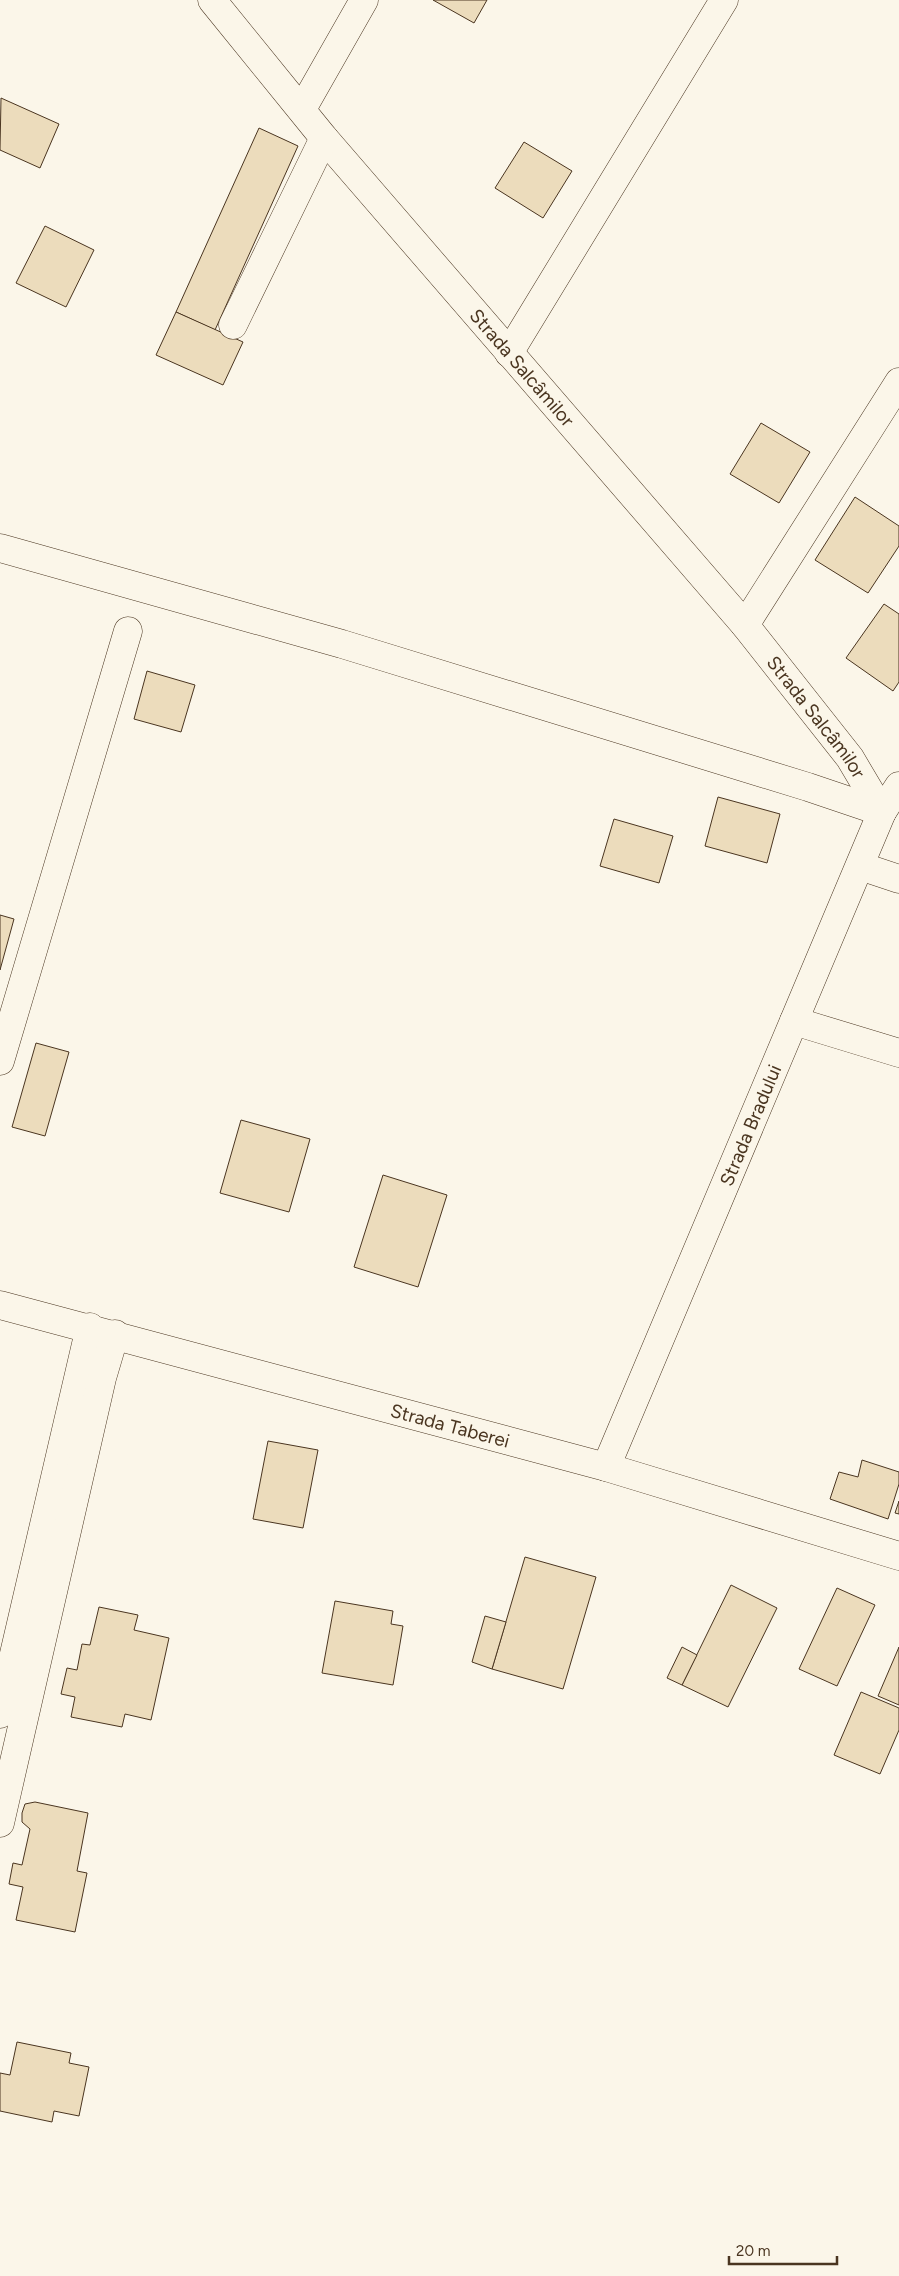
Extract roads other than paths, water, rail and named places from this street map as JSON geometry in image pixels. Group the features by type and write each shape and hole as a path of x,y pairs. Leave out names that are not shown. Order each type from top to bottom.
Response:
{"street":[{"name":"Strada Salcâmilor","path":"212,0 324,138 745,624 850,758 882,812"},
{"path":"302,109 364,0"},
{"path":"509,353 724,0"},
{"path":"233,325 324,138"},
{"path":"745,624 899,382"},
{"path":"0,548 342,644 808,787 882,812"},
{"path":"0,1061 128,631"},
{"name":"Strada Bradului","path":"606,1467 882,812 899,786"},
{"path":"860,866 899,879"},
{"path":"794,1021 899,1053"},
{"name":"Strada Taberei","path":"0,1304 606,1467 899,1556"},
{"path":"0,1714 102,1330"},
{"path":"0,1823 102,1378 102,1330"}]}
